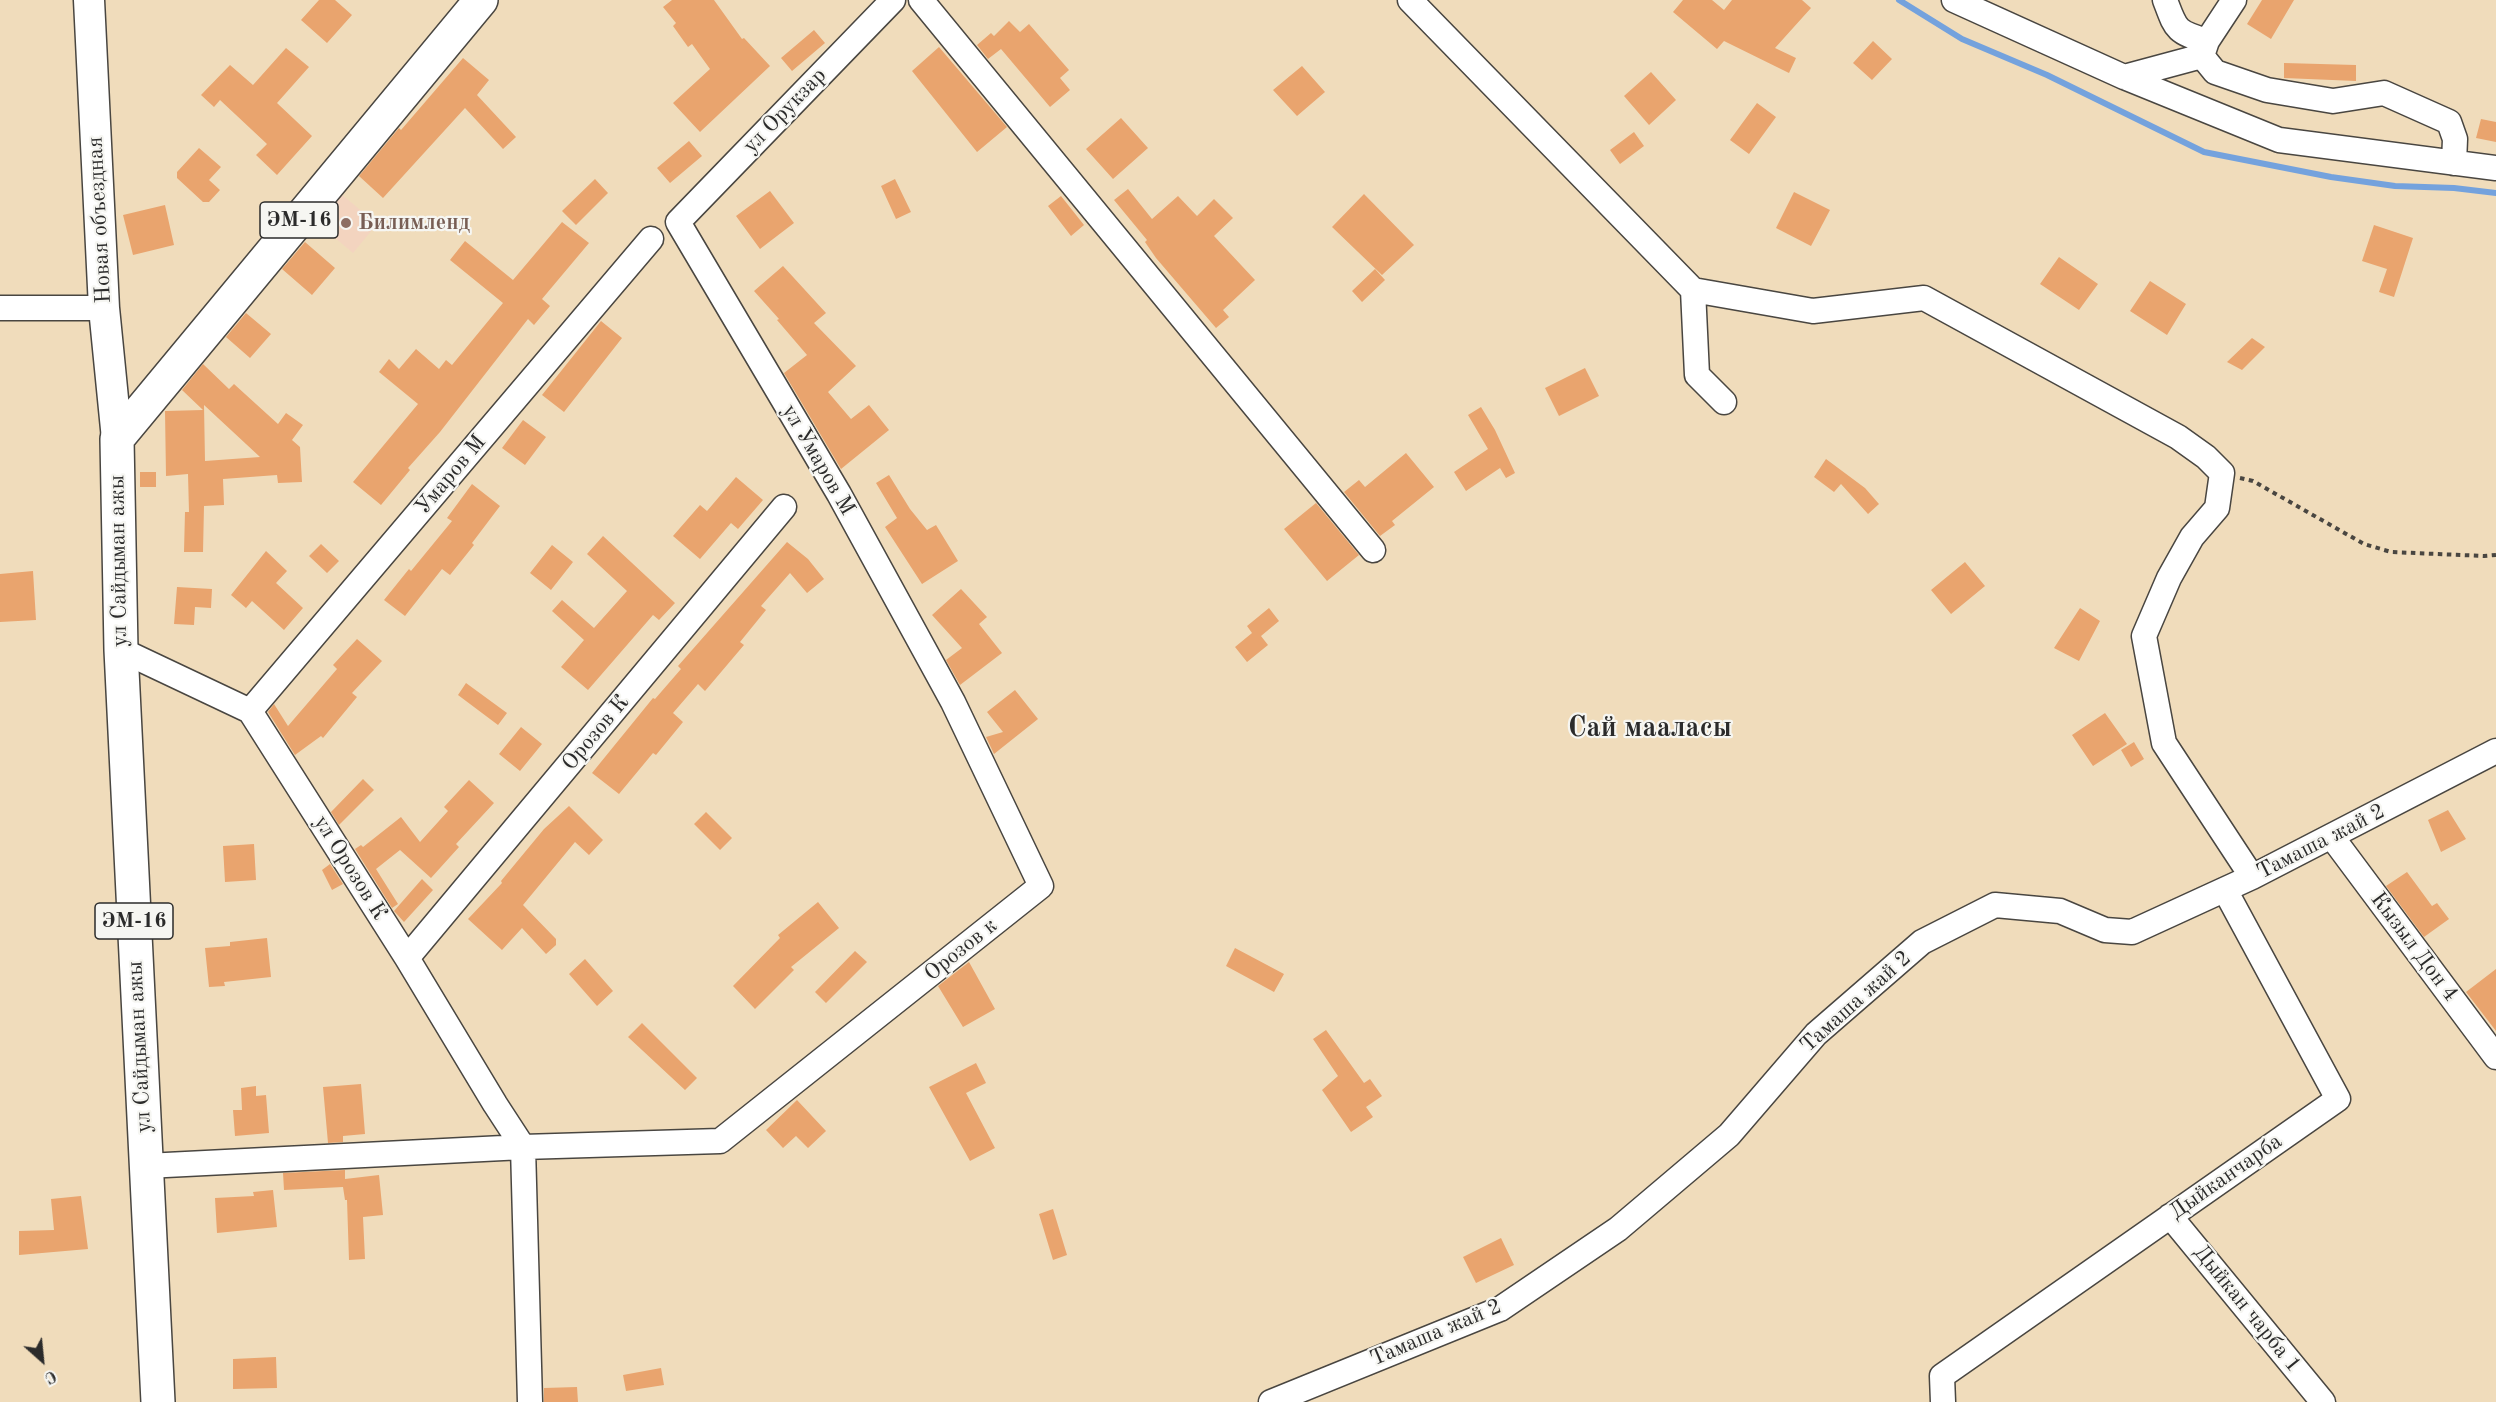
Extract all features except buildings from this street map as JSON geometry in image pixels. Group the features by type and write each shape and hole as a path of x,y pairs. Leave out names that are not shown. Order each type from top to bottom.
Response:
{"highway":[{"name":"ЭМ-16","path":"117,439 481,0"},
{"name":"ул Сайдыман ажы","path":"117,439 121,650 158,1402"}],"main road":[{"name":"Новая объездная","path":"89,0 104,308 117,439"}],"street":[{"name":"ул Орукзар","path":"678,222 892,0"},
{"path":"921,0 1374,550"},
{"path":"1410,0 1693,290 1813,311 1924,298 2178,437 2206,457 2222,473 2217,508 2192,537 2169,578 2144,636 2164,743 2252,877"},
{"path":"1954,0 2124,77 2279,140 2496,168"},
{"path":"2165,0 2175,27 2204,49 2215,72 2267,90 2333,100 2385,93 2449,122 2455,138 2454,163"},
{"path":"2124,77 2204,49 2234,0"},
{"name":"ул Умаров М","path":"678,222 839,494 953,702"},
{"name":"Умаров М","path":"250,711 651,239"},
{"path":"1693,290 1697,375 1724,402"},
{"path":"0,308 104,308"},
{"name":"Орозов К","path":"407,958 784,507"},
{"path":"121,650 250,711"},
{"name":"Орозов к","path":"523,1147 720,1141 1041,886 953,702"},
{"name":"ул Орозов К","path":"250,711 407,958 523,1147"},
{"name":"Тамаша жай 2","path":"1271,1402 1500,1309 1618,1229 1729,1135 1816,1034 1922,942 1995,905 2060,911 2105,930 2132,932 2252,877 2496,751"},
{"name":"Кызыл Дон 4","path":"2332,837 2496,1057"},
{"name":"Дыйканчарба","path":"1943,1402 1942,1376 2338,1099 2225,890"},
{"path":"146,1166 523,1147 530,1402"},
{"name":"Дыйкан чарба 1","path":"2170,1216 2323,1402"}],"path":[{"path":"2222,473 2253,482 2364,544 2391,552 2496,555"}],"shaded area":[{"name":"Билимленд","path":"340,193 377,224 353,253 315,221"}],"waterway":[{"path":"1899,0 1962,39 2047,75 2204,152 2331,177 2395,186 2454,188 2496,193"}],"place":[{"name":"Билимленд","path":"346,223"}],"district":[{"name":"Сай мааласы","path":"1650,729"}]}
